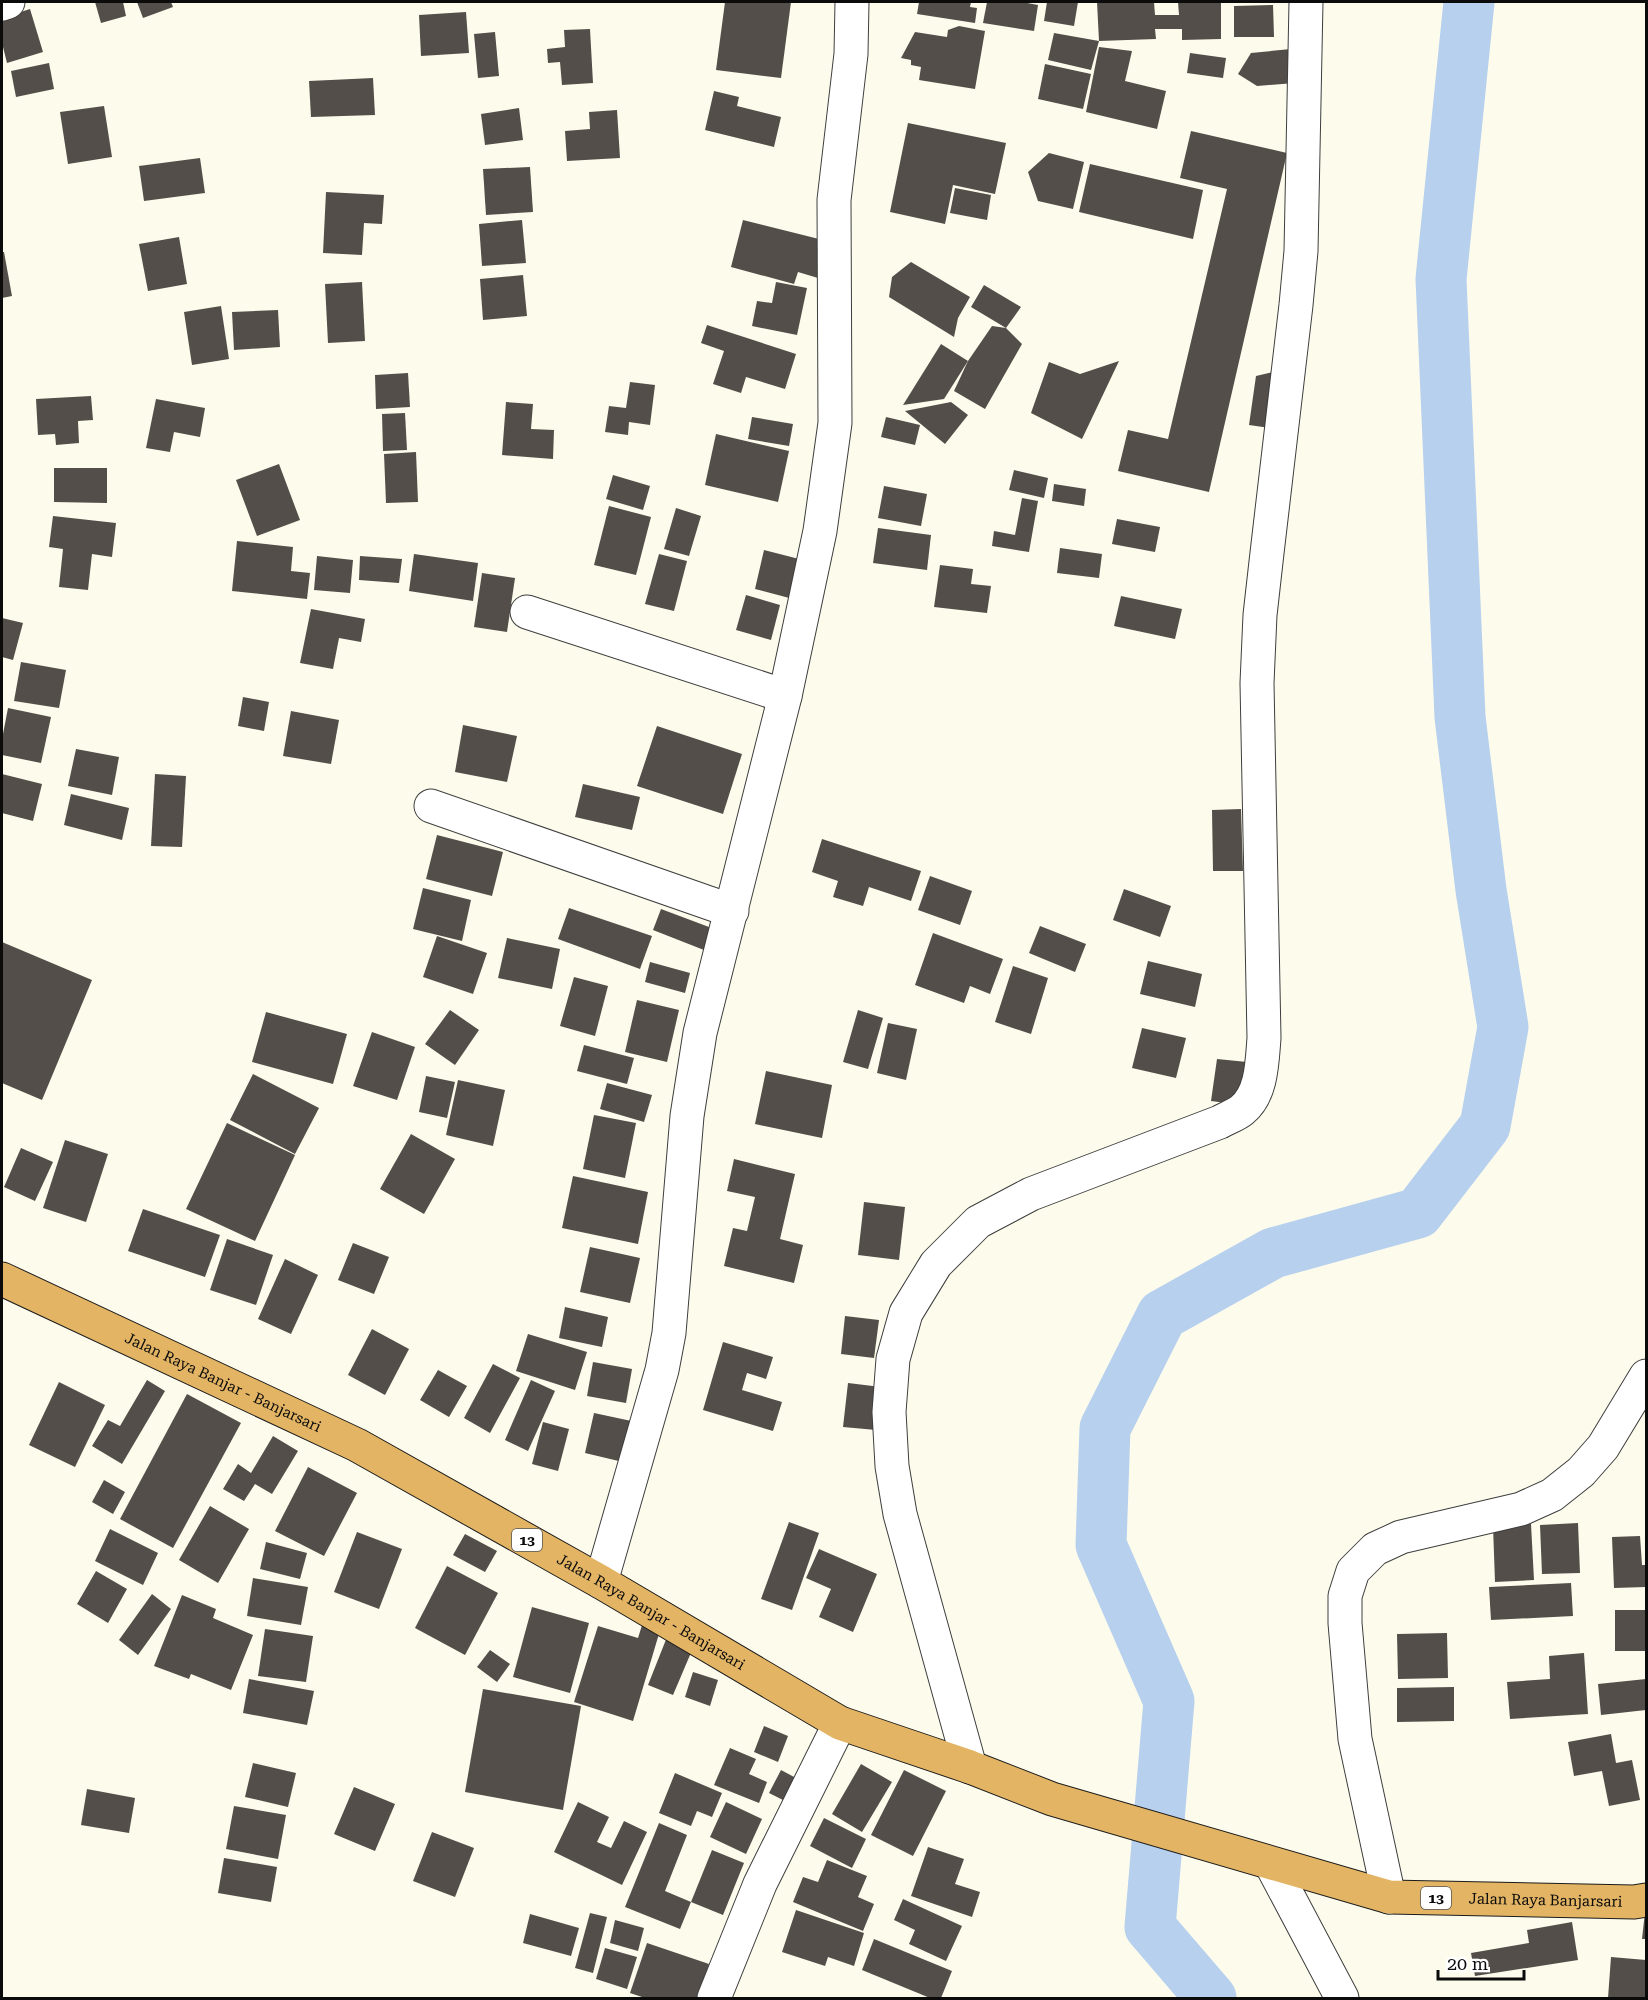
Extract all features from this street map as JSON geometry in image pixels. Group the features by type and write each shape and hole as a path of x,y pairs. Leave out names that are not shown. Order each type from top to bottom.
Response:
{"highway":[{"name":"Jalan Raya Banjar - Banjarsari","path":"2,1279 357,1445 601,1582 840,1723 970,1767 1052,1799 1233,1851"},
{"name":"Jalan Raya Banjarsari","path":"1233,1851 1389,1897 1634,1902 1647,1900"}],"street":[{"path":"2,4 8,2"},
{"path":"601,1582 662,1370 669,1333 691,1081 700,1033 785,696 820,531 836,423 834,200 851,54 852,2"},
{"path":"970,1767 900,1514 892,1466 890,1412 893,1359 906,1313 936,1264 978,1221 1031,1194 1220,1122 1235,1114 1242,1110 1256,1091 1262,1066 1264,1038 1257,683 1260,615 1300,262 1306,2"},
{"path":"527,612 785,696"},
{"path":"430,806 732,911"},
{"path":"1389,1897 1355,1739 1345,1623 1345,1596 1353,1571 1375,1549 1401,1538 1521,1509 1552,1495 1581,1472 1603,1447 1647,1376"},
{"path":"714,1998 760,1884 840,1723"},
{"path":"1271,1864 1342,1998"}],"building":[{"path":"95,2 123,2 126,16 101,23"},
{"path":"137,2 171,2 173,7 143,18"},
{"path":"725,2 791,2 781,78 716,70"},
{"path":"919,2 971,2 970,7 977,8 975,23 917,14"},
{"path":"987,2 1022,2 1038,5 1034,31 983,23"},
{"path":"1047,2 1078,2 1074,26 1044,21"},
{"path":"1097,2 1154,2 1155,15 1179,15 1178,2 1221,2 1221,39 1182,40 1182,29 1155,29 1156,39 1099,41"},
{"path":"1273,5 1274,37 1234,37 1234,6"},
{"path":"30,9 43,52 7,63 2,43 2,18"},
{"path":"466,12 469,53 421,56 419,15"},
{"path":"959,26 985,31 975,89 919,80 921,67 911,65 911,60 901,58 915,32 947,37 948,30"},
{"path":"590,29 593,83 562,85 560,62 548,63 547,49 565,47 564,30"},
{"path":"495,32 499,76 478,78 474,34"},
{"path":"1054,33 1099,41 1091,70 1048,60"},
{"path":"1099,47 1132,51 1125,81 1166,91 1157,129 1086,112"},
{"path":"1291,49 1295,83 1257,86 1238,74 1251,53"},
{"path":"1190,53 1226,58 1223,78 1187,73"},
{"path":"49,63 54,89 16,97 11,71"},
{"path":"1045,64 1091,74 1083,109 1038,99"},
{"path":"373,78 375,115 311,117 309,81"},
{"path":"714,91 739,97 737,106 781,117 774,147 705,130"},
{"path":"104,106 112,157 68,164 60,112"},
{"path":"519,108 523,140 485,145 481,114"},
{"path":"617,110 620,158 567,161 565,131 590,129 589,112"},
{"path":"908,123 1006,143 995,194 953,185 945,224 890,212"},
{"path":"1191,131 1287,153 1209,492 1118,471 1128,430 1168,439 1227,189 1180,178"},
{"path":"1049,153 1084,162 1073,209 1038,201 1028,172"},
{"path":"200,158 205,193 144,201 139,166"},
{"path":"1090,164 1203,190 1193,239 1079,212"},
{"path":"530,167 533,212 486,215 483,169"},
{"path":"955,188 991,195 987,220 950,213"},
{"path":"326,192 384,195 382,224 364,223 362,255 323,253"},
{"path":"522,220 526,263 482,266 479,224"},
{"path":"743,220 827,241 818,278 798,272 794,284 731,267"},
{"path":"179,237 187,284 148,291 139,244"},
{"path":"2,252 4,252 12,296 2,298"},
{"path":"911,262 970,297 958,318 954,337 889,297 892,277"},
{"path":"523,275 527,316 483,320 480,279"},
{"path":"362,282 365,341 328,343 325,284"},
{"path":"776,282 807,288 797,335 752,326 757,301 772,303"},
{"path":"984,285 1021,307 1006,328 971,307"},
{"path":"221,306 229,359 192,365 184,312"},
{"path":"278,310 280,347 234,350 232,312"},
{"path":"707,325 796,354 785,389 746,377 741,393 713,384 724,351 701,343"},
{"path":"992,326 1006,328 1022,344 985,409 954,391 968,361"},
{"path":"941,344 968,361 944,399 903,405"},
{"path":"1119,361 1082,439 1031,413 1049,362 1080,374"},
{"path":"1278,371 1270,428 1249,425 1256,376"},
{"path":"408,373 410,407 376,409 375,375"},
{"path":"630,382 655,385 650,425 629,422 628,435 605,432 609,406 626,408"},
{"path":"91,396 93,420 78,421 79,443 56,445 55,434 38,435 36,399"},
{"path":"156,399 205,408 200,437 174,432 170,452 146,448"},
{"path":"506,402 533,404 531,429 554,430 553,459 502,455"},
{"path":"951,402 968,415 945,444 905,411"},
{"path":"405,413 407,450 383,451 382,414"},
{"path":"752,417 793,424 789,446 748,439"},
{"path":"886,417 920,425 915,445 881,437"},
{"path":"716,434 789,451 778,502 705,485"},
{"path":"416,452 418,502 386,503 384,454"},
{"path":"279,464 300,520 257,536 236,480"},
{"path":"54,468 107,468 107,503 54,502"},
{"path":"1014,470 1048,478 1044,498 1009,490"},
{"path":"613,475 650,486 643,510 606,499"},
{"path":"1054,484 1086,489 1084,506 1052,501"},
{"path":"884,486 927,494 921,526 878,518"},
{"path":"1022,498 1038,501 1029,552 992,546 994,531 1015,535"},
{"path":"609,506 651,517 636,575 594,565"},
{"path":"676,508 701,516 689,556 664,549"},
{"path":"53,516 116,523 112,557 92,554 88,590 59,587 63,549 49,547"},
{"path":"1117,519 1160,527 1155,552 1112,544"},
{"path":"878,528 931,535 927,570 873,563"},
{"path":"237,541 293,547 291,571 310,573 307,599 232,591"},
{"path":"1060,548 1102,554 1099,578 1057,573"},
{"path":"764,550 803,560 793,599 755,589"},
{"path":"414,554 478,563 473,601 409,591"},
{"path":"659,554 687,561 674,611 645,604"},
{"path":"317,556 353,560 350,593 314,590"},
{"path":"360,556 402,559 399,583 359,580"},
{"path":"940,565 973,569 971,584 991,586 987,613 934,607"},
{"path":"482,573 515,578 507,632 474,627"},
{"path":"746,595 780,605 771,640 736,630"},
{"path":"1121,596 1182,609 1175,639 1114,626"},
{"path":"311,609 365,619 361,642 339,638 333,669 300,663"},
{"path":"2,618 23,623 13,660 2,657"},
{"path":"21,662 66,670 59,708 14,701"},
{"path":"243,697 269,702 264,731 238,726"},
{"path":"8,708 51,717 41,763 2,755 2,739"},
{"path":"291,711 339,720 331,764 283,756"},
{"path":"463,725 517,736 507,782 455,772"},
{"path":"657,726 742,754 723,814 637,786"},
{"path":"76,749 119,757 112,795 68,786"},
{"path":"2,774 42,784 33,821 2,813"},
{"path":"155,774 186,776 182,847 151,846"},
{"path":"583,784 640,797 632,830 575,817"},
{"path":"71,794 129,808 122,840 64,825"},
{"path":"1241,809 1243,871 1213,871 1212,810"},
{"path":"437,835 503,852 492,896 426,879"},
{"path":"822,839 921,871 911,901 869,887 863,906 833,897 838,881 812,872"},
{"path":"930,876 972,891 960,925 918,910"},
{"path":"423,888 471,900 462,941 413,929"},
{"path":"1124,889 1171,906 1160,937 1113,920"},
{"path":"569,908 652,936 640,969 558,939"},
{"path":"661,909 717,930 709,952 653,930"},
{"path":"1040,926 1086,944 1075,972 1029,953"},
{"path":"933,933 1003,959 990,994 970,986 964,1003 915,985"},
{"path":"437,936 487,953 473,994 423,977"},
{"path":"507,938 560,949 552,989 498,978"},
{"path":"2,942 92,980 42,1100 2,1083"},
{"path":"1148,961 1202,974 1195,1007 1140,994"},
{"path":"650,962 690,973 685,993 645,982"},
{"path":"1013,966 1048,978 1031,1034 995,1022"},
{"path":"574,977 608,986 595,1036 560,1026"},
{"path":"637,1000 679,1010 667,1062 625,1052"},
{"path":"450,1010 479,1030 455,1065 425,1044"},
{"path":"858,1010 883,1018 868,1069 843,1062"},
{"path":"266,1012 347,1034 333,1084 252,1062"},
{"path":"888,1023 917,1029 906,1080 877,1073"},
{"path":"1142,1028 1186,1038 1176,1078 1132,1068"},
{"path":"372,1032 415,1047 397,1100 353,1086"},
{"path":"584,1045 634,1058 627,1084 577,1071"},
{"path":"1217,1059 1247,1062 1242,1105 1211,1101"},
{"path":"766,1071 832,1085 822,1138 755,1124"},
{"path":"253,1074 319,1108 295,1154 230,1120"},
{"path":"426,1076 455,1082 447,1118 419,1112"},
{"path":"458,1080 505,1090 493,1146 446,1135"},
{"path":"607,1083 652,1095 644,1122 600,1109"},
{"path":"594,1115 636,1123 625,1178 583,1169"},
{"path":"227,1123 295,1155 255,1241 186,1209"},
{"path":"411,1134 455,1159 424,1214 380,1189"},
{"path":"65,1140 108,1154 86,1222 43,1208"},
{"path":"21,1148 53,1162 35,1201 4,1187"},
{"path":"734,1159 795,1174 780,1239 803,1245 794,1283 724,1266 733,1228 747,1231 755,1197 727,1191"},
{"path":"573,1176 648,1192 638,1244 562,1228"},
{"path":"864,1202 905,1207 899,1260 858,1255"},
{"path":"143,1209 220,1235 205,1277 128,1251"},
{"path":"227,1239 273,1255 256,1305 210,1290"},
{"path":"353,1243 389,1257 374,1294 338,1280"},
{"path":"590,1247 640,1258 630,1303 580,1292"},
{"path":"285,1259 318,1275 291,1334 258,1319"},
{"path":"565,1307 608,1317 602,1347 559,1338"},
{"path":"845,1316 879,1320 874,1358 841,1354"},
{"path":"372,1329 409,1349 385,1395 348,1375"},
{"path":"528,1334 587,1352 575,1390 516,1371"},
{"path":"723,1342 773,1357 766,1379 747,1373 742,1390 782,1402 773,1431 703,1410"},
{"path":"593,1362 632,1369 626,1403 587,1396"},
{"path":"493,1364 520,1378 490,1433 464,1418"},
{"path":"438,1370 467,1386 449,1417 420,1400"},
{"path":"147,1380 165,1391 122,1464 92,1446 108,1420 120,1426"},
{"path":"531,1380 555,1391 528,1451 505,1440"},
{"path":"59,1382 105,1405 75,1467 29,1445"},
{"path":"848,1383 881,1387 876,1430 843,1427"},
{"path":"187,1394 241,1423 173,1548 120,1519"},
{"path":"594,1413 636,1422 627,1463 585,1453"},
{"path":"543,1422 569,1429 558,1471 532,1464"},
{"path":"273,1436 298,1451 272,1494 255,1484 244,1501 223,1489 238,1464 251,1473"},
{"path":"308,1467 357,1493 324,1556 275,1531"},
{"path":"104,1480 125,1492 113,1514 92,1502"},
{"path":"210,1506 249,1529 218,1583 179,1560"},
{"path":"789,1522 819,1533 792,1610 761,1599"},
{"path":"1578,1523 1580,1573 1542,1574 1540,1525"},
{"path":"1531,1524 1534,1580 1495,1582 1493,1526"},
{"path":"110,1529 158,1553 143,1585 95,1561"},
{"path":"357,1532 402,1549 379,1609 334,1592"},
{"path":"465,1534 497,1551 485,1572 453,1555"},
{"path":"1640,1536 1642,1565 1646,1565 1646,1587 1614,1588 1612,1537"},
{"path":"266,1542 307,1553 300,1579 260,1569"},
{"path":"819,1549 877,1574 853,1632 819,1617 831,1589 806,1578"},
{"path":"447,1566 498,1593 465,1655 415,1628"},
{"path":"96,1571 127,1589 108,1623 77,1604"},
{"path":"253,1578 308,1587 301,1625 247,1616"},
{"path":"1571,1583 1573,1616 1491,1620 1489,1587"},
{"path":"152,1594 171,1609 138,1655 119,1640"},
{"path":"182,1595 216,1609 213,1618 253,1635 231,1690 191,1674 189,1679 154,1666"},
{"path":"532,1607 589,1623 570,1693 513,1677"},
{"path":"1615,1610 1646,1610 1646,1651 1615,1651"},
{"path":"643,1622 661,1627 633,1721 574,1702 598,1626 638,1638"},
{"path":"265,1629 313,1636 306,1682 258,1676"},
{"path":"1447,1633 1448,1678 1398,1679 1397,1634"},
{"path":"667,1637 693,1648 673,1695 648,1685"},
{"path":"490,1650 510,1664 497,1682 477,1667"},
{"path":"1584,1653 1588,1714 1510,1719 1507,1682 1550,1679 1549,1656"},
{"path":"693,1672 718,1680 710,1706 685,1697"},
{"path":"249,1679 314,1691 307,1725 243,1713"},
{"path":"1646,1679 1646,1710 1601,1715 1598,1684"},
{"path":"1454,1687 1454,1721 1397,1722 1397,1688"},
{"path":"483,1689 581,1706 563,1810 465,1792"},
{"path":"764,1726 788,1736 778,1762 754,1752"},
{"path":"1611,1734 1616,1763 1632,1760 1640,1800 1609,1806 1602,1771 1574,1776 1568,1742"},
{"path":"730,1748 756,1759 749,1774 767,1782 759,1803 714,1785"},
{"path":"253,1763 296,1773 288,1807 245,1797"},
{"path":"861,1764 892,1782 862,1832 832,1814"},
{"path":"781,1770 796,1778 785,1801 769,1793"},
{"path":"904,1770 946,1791 913,1856 871,1835"},
{"path":"675,1773 722,1793 712,1817 697,1811 691,1826 659,1813"},
{"path":"354,1787 395,1804 375,1851 334,1834"},
{"path":"87,1789 135,1798 129,1833 81,1825"},
{"path":"578,1802 609,1817 597,1842 611,1848 624,1821 647,1832 622,1885 554,1852"},
{"path":"726,1802 762,1819 746,1854 710,1837"},
{"path":"234,1806 286,1815 278,1859 226,1849"},
{"path":"824,1818 866,1839 852,1868 810,1846"},
{"path":"659,1823 687,1835 665,1891 691,1902 680,1929 625,1907"},
{"path":"432,1832 474,1848 455,1897 413,1881"},
{"path":"928,1847 964,1859 955,1884 980,1892 972,1917 911,1896"},
{"path":"712,1850 744,1863 723,1915 691,1902"},
{"path":"224,1858 277,1867 271,1902 218,1893"},
{"path":"827,1860 867,1876 858,1897 874,1904 863,1931 793,1902 803,1877 818,1882"},
{"path":"903,1899 962,1926 946,1961 909,1944 915,1930 894,1920"},
{"path":"796,1910 864,1933 854,1966 828,1957 825,1966 782,1952"},
{"path":"1645,1912 1646,1939 1642,1939"},
{"path":"590,1913 607,1917 593,1973 575,1968"},
{"path":"530,1914 579,1928 571,1956 523,1943"},
{"path":"615,1920 644,1928 638,1951 610,1943"},
{"path":"1572,1922 1578,1960 1475,1976 1471,1953 1529,1943 1527,1930"},
{"path":"874,1939 952,1971 941,1998 930,1998 862,1970"},
{"path":"647,1943 709,1964 698,1998 645,1998 630,1993"},
{"path":"605,1948 637,1957 627,1989 596,1979"},
{"path":"1611,1957 1646,1960 1646,1998 1608,1998"}],"waterway":[{"path":"1211,1998 1150,1927 1169,1701 1101,1545 1105,1428 1162,1315 1273,1253 1418,1213 1485,1126 1503,1027 1481,890 1460,717 1441,279 1469,2"}]}
